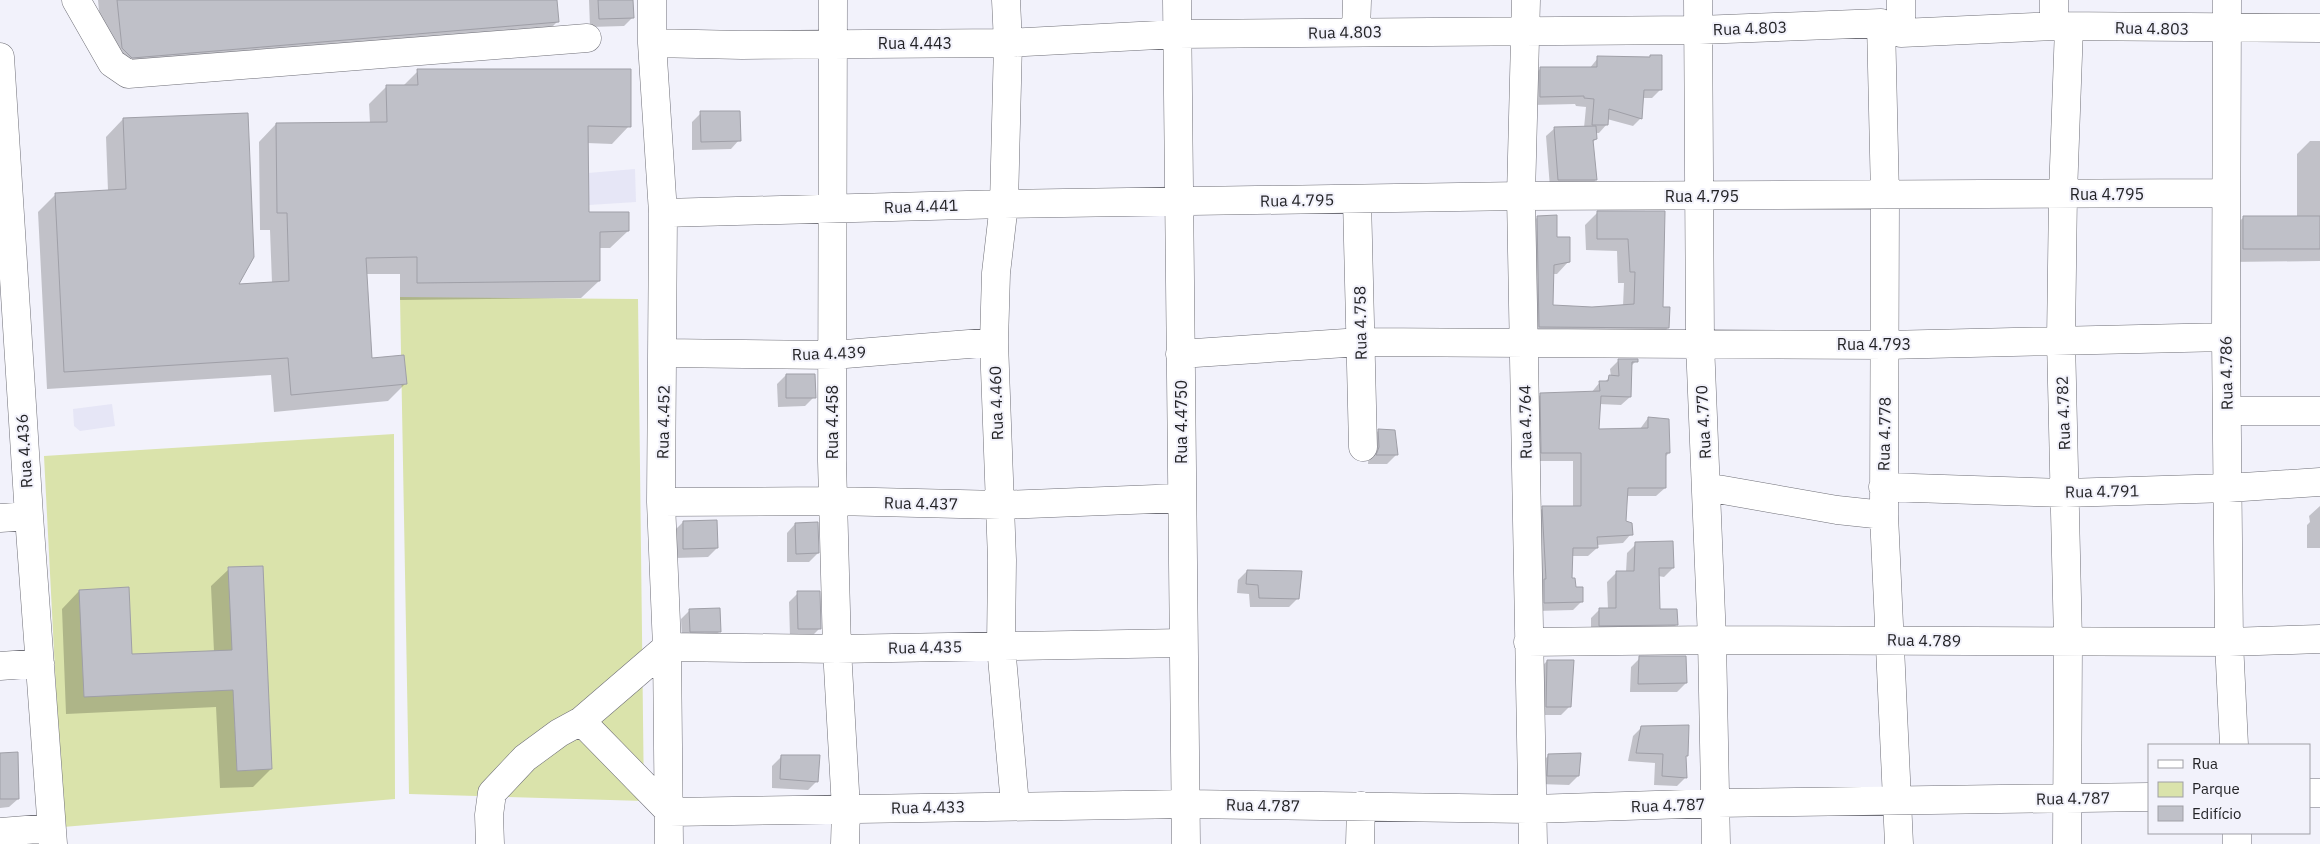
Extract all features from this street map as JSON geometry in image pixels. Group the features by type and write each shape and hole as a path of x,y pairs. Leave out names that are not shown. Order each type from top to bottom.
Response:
{"street":[{"path":"76,0 112,63 128,74 587,38"},
{"name":"Rua 4.452","path":"652,0 652,43 663,213 664,353 661,502 667,647 669,844"},
{"name":"Rua 4.458","path":"833,0 832,461 837,648 846,809 845,844"},
{"name":"Rua 4.460","path":"1006,0 1008,43 1004,204 996,274 994,342 1001,505 1001,646 1015,805"},
{"name":"Rua 4.4750","path":"1177,0 1186,844"},
{"path":"1356,32 1357,0"},
{"name":"Rua 4.764","path":"1526,0 1521,196 1533,844"},
{"name":"Rua 4.770","path":"1698,0 1700,342 1712,640 1717,804 1716,844"},
{"name":"Rua 4.778","path":"1898,844 1898,801 1883,487 1886,345 1885,196 1891,28 1901,0"},
{"name":"Rua 4.786","path":"2227,0 2226,337 2229,642 2234,744"},
{"name":"Rua 4.803","path":"1177,34 1526,29 1891,28 2059,18 2228,28 2320,28"},
{"name":"Rua 4.782","path":"2059,18 2063,194 2061,340 2068,642 2067,844"},
{"name":"Rua 4.443","path":"652,43 742,45 1008,43 1177,34"},
{"name":"Rua 4.436","path":"0,58 9,362 29,516 52,836"},
{"name":"Rua 4.795","path":"1179,202 1521,196 1885,196 2226,193"},
{"name":"Rua 4.758","path":"1357,199 1363,447"},
{"name":"Rua 4.441","path":"663,213 1004,204 1179,202"},
{"name":"Rua 4.793","path":"1180,354 1361,342 1700,342 1886,345 2226,337"},
{"name":"Rua 4.439","path":"664,353 833,355 994,342"},
{"path":"2227,411 2320,411"},
{"name":"Rua 4.791","path":"1883,487 2065,493 2228,488 2320,482"},
{"path":"1706,487 1837,510 1884,516"},
{"name":"Rua 4.437","path":"661,502 834,501 1001,505 1181,498"},
{"path":"0,518 29,516"},
{"name":"Rua 4.789","path":"1528,642 1891,639 2229,642 2320,639"},
{"name":"Rua 4.435","path":"667,647 837,648 1183,643"},
{"path":"490,844 489,815 492,793 526,758 559,733 581,721 667,647"},
{"path":"0,666 40,663"},
{"path":"581,721 670,812"},
{"name":"Rua 4.787","path":"1187,804 1532,809 2148,797"},
{"name":"Rua 4.433","path":"670,812 1015,805 1187,804"},
{"path":"1360,844 1361,806"},
{"path":"0,832 52,836"}],"shaded area":[{"path":"635,169 636,202 589,205 588,173"},
{"path":"112,404 115,426 80,431 74,426 73,409"}],"green space":[{"path":"400,297 638,299 644,801 409,794"},
{"path":"394,434 395,799 63,827 44,456"}],"building":[{"path":"117,0 557,0 559,22 132,58 122,48"},
{"path":"598,0 633,0 634,18 599,19"},
{"path":"1650,55 1662,55 1662,90 1644,90 1642,119 1609,109 1608,125 1592,125 1594,99 1584,98 1584,96 1540,97 1540,67 1597,67 1597,56 1650,57"},
{"path":"417,69 631,69 631,127 588,126 589,212 629,212 629,231 600,232 600,281 417,283 417,257 366,258 372,358 404,355 407,384 291,395 288,358 64,372 55,193 126,189 123,118 248,113 254,257 239,284 289,281 287,213 277,213 276,123 387,122 386,85 418,85"},
{"path":"700,111 740,111 741,141 701,142"},
{"path":"1596,126 1597,139 1593,140 1597,180 1558,180 1554,127"},
{"path":"1597,211 1665,211 1663,307 1670,307 1669,328 1539,327 1537,216 1557,215 1557,237 1570,237 1570,262 1554,265 1553,305 1592,307 1634,304 1635,272 1630,272 1628,239 1597,239"},
{"path":"2243,216 2320,216 2320,249 2243,249"},
{"path":"1618,359 1638,359 1638,362 1632,362 1631,397 1601,396 1599,429 1648,428 1648,417 1669,419 1670,453 1666,453 1666,488 1628,488 1626,521 1632,523 1633,535 1597,537 1598,548 1573,548 1572,578 1575,578 1576,587 1583,587 1583,602 1544,603 1544,579 1546,579 1542,506 1581,506 1581,453 1541,453 1540,393 1600,391 1599,381 1608,381 1609,375 1619,376"},
{"path":"786,374 815,374 816,398 786,398"},
{"path":"1378,429 1395,430 1398,455 1376,455 1379,447"},
{"path":"717,520 718,548 683,549 683,521"},
{"path":"818,522 819,553 796,554 795,523"},
{"path":"1673,541 1674,568 1659,568 1660,609 1677,609 1678,625 1599,626 1599,608 1616,608 1616,571 1634,571 1635,542"},
{"path":"263,566 272,769 237,771 233,690 84,697 79,590 129,587 132,654 232,650 228,567"},
{"path":"1247,570 1302,571 1299,599 1259,598 1258,585 1246,584"},
{"path":"797,591 820,591 821,629 798,629"},
{"path":"720,608 721,632 690,632 689,609"},
{"path":"1639,656 1686,656 1687,683 1638,684"},
{"path":"1547,660 1574,660 1571,707 1546,707"},
{"path":"1689,725 1688,756 1686,756 1687,778 1662,776 1663,754 1636,753 1641,726"},
{"path":"18,752 19,799 0,799 0,753"},
{"path":"1581,753 1579,776 1547,776 1548,754"},
{"path":"781,755 820,755 818,782 780,779"}]}
